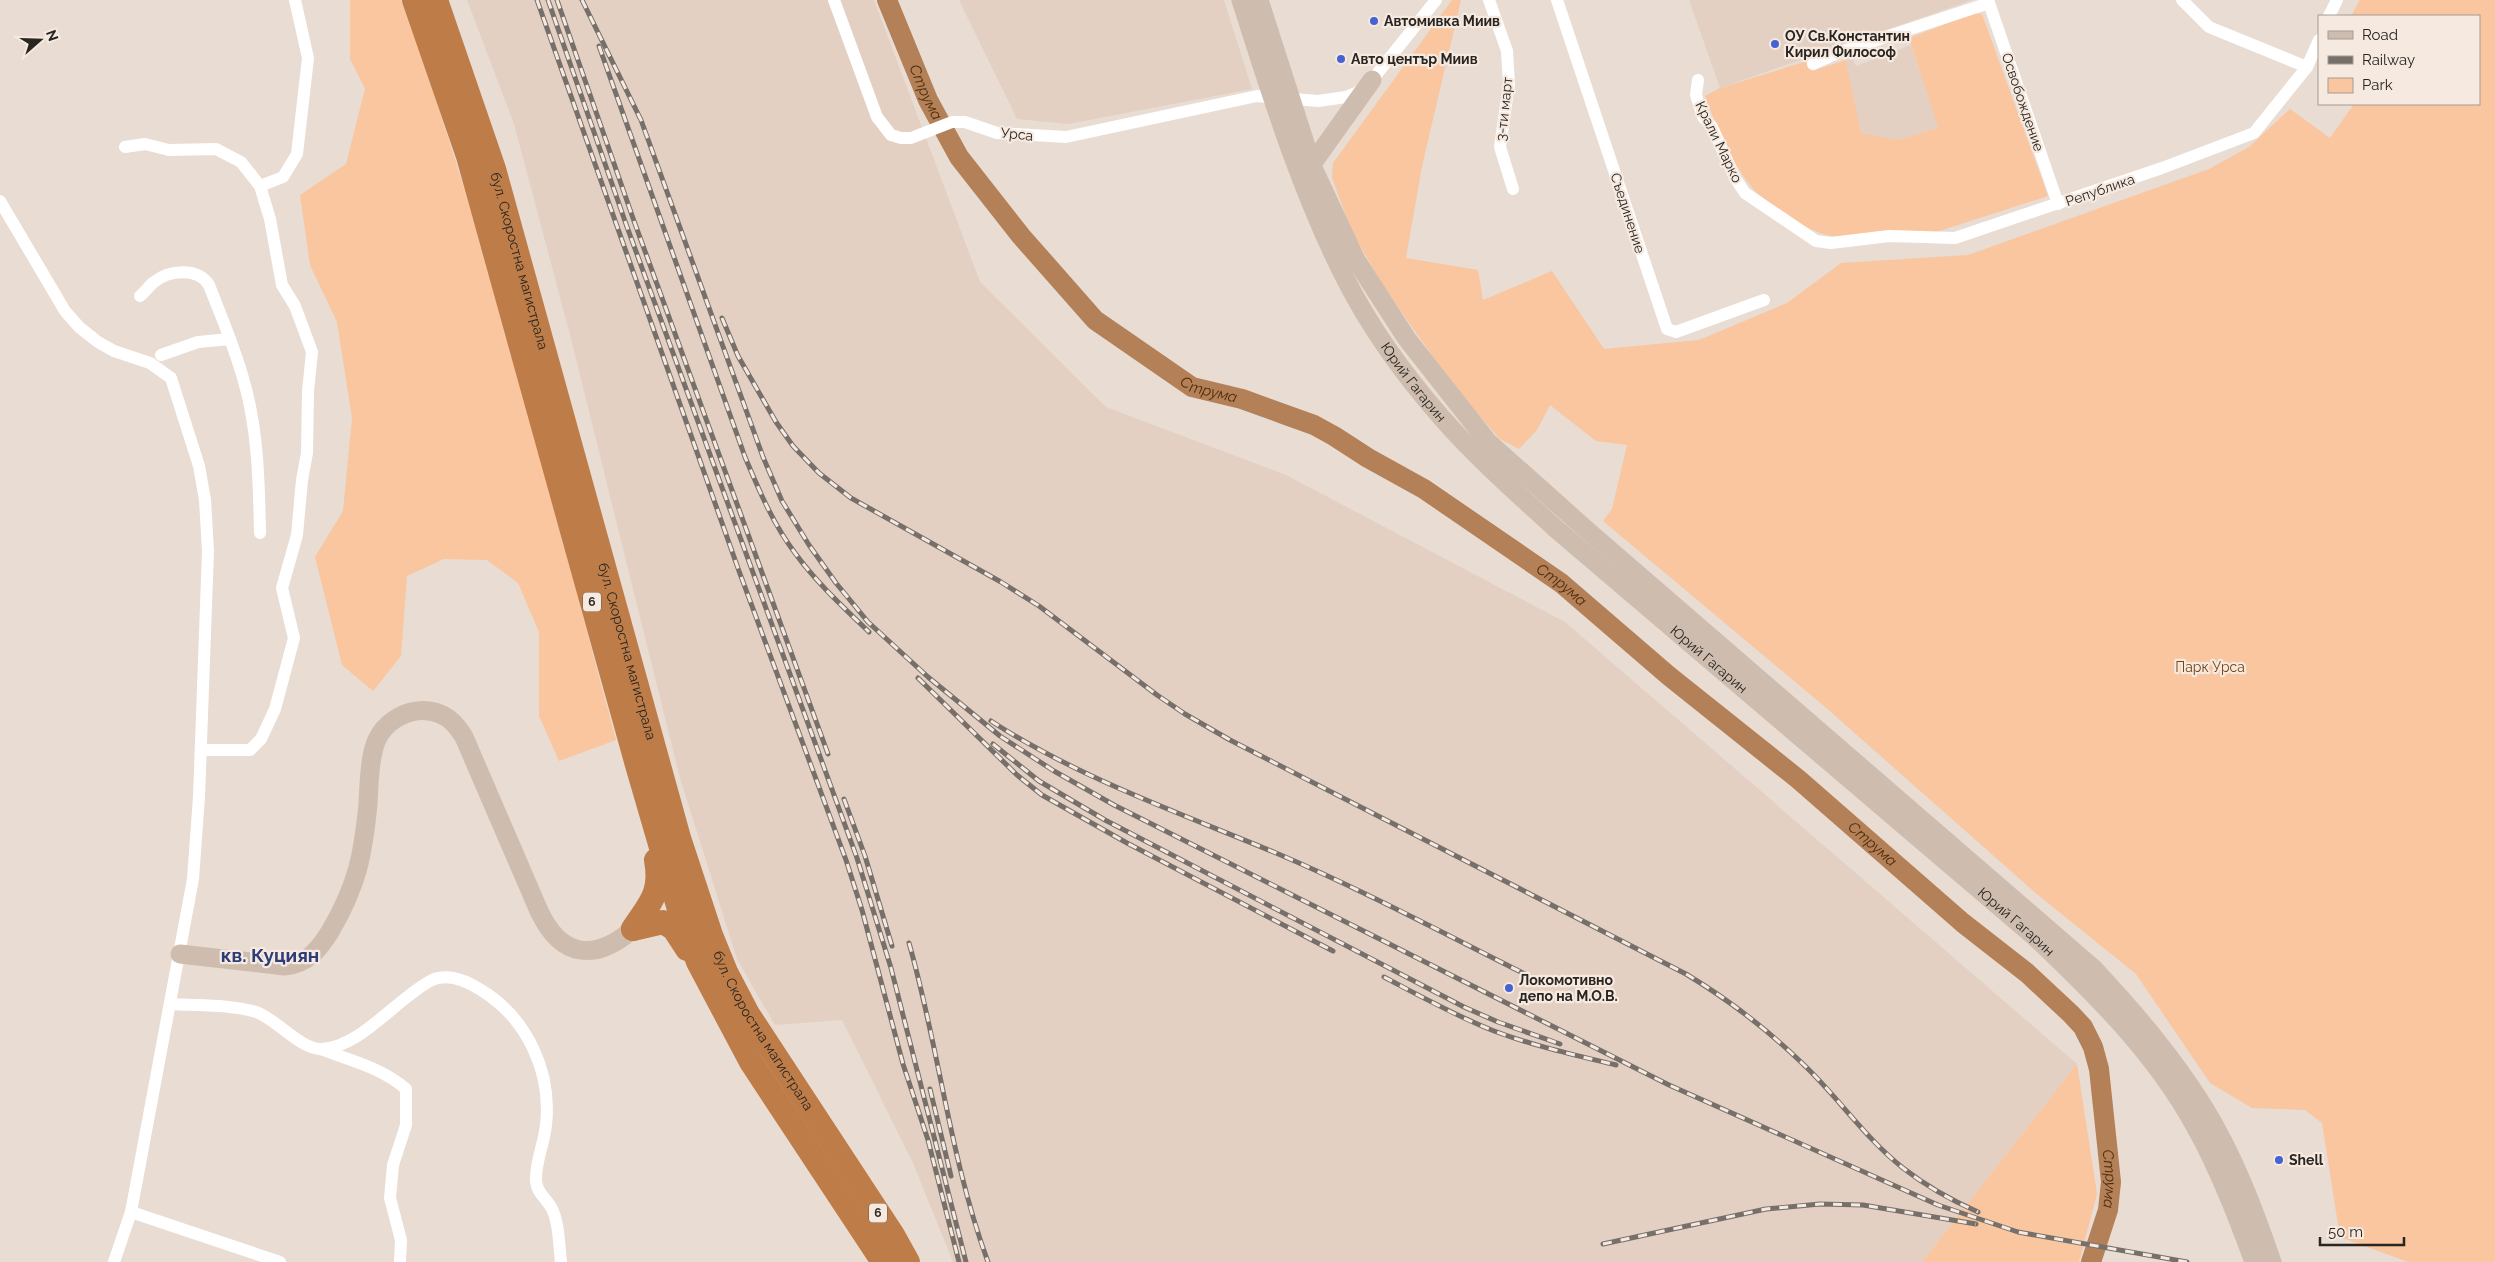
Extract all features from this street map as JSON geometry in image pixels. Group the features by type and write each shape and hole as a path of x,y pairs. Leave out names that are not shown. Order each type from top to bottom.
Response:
{"highway":[{"name":"бул. Скоростна магистрала","path":"414,0 468,156 637,765 678,906 698,962 711,990 752,1062 908,1262"},
{"name":"бул. Скоростна магистрала","path":"436,0 494,169 697,897 726,972 838,1172 883,1262"},
{"path":"633,929 654,898 658,885 658,870 637,765"},
{"path":"633,929 656,922 669,925 678,935 711,990"}],"street":[{"path":"260,186 283,177 297,154 308,58 295,0"},
{"name":"Урса","path":"834,0 870,101 882,125 891,134 901,138 911,138 952,122 965,122 997,133 1066,137 1257,96 1281,98"},
{"name":"Юрий Гагарин","path":"1241,0 1281,98 1348,244 1407,339 1488,442 1588,532 2094,969 2134,1011 2167,1053 2204,1106 2235,1167 2272,1262"},
{"name":"Юрий Гагарин","path":"1259,0 1281,98 1312,203 1346,280 1391,351 1440,415 1486,464 1555,528 2035,937 2104,1004 2167,1083 2194,1125 2223,1184 2254,1262"},
{"path":"1312,164 1372,80 1436,0"},
{"name":"3-ти март","path":"1489,0 1507,51 1509,84 1500,147 1513,189"},
{"name":"Съединение","path":"1557,0 1667,329 1676,332 1764,300"},
{"path":"2182,0 2209,27 2307,67"},
{"path":"2330,15 2337,0"},
{"path":"1813,64 1840,52 1989,2"},
{"name":"Освобождение","path":"1989,2 2058,204"},
{"name":"Република","path":"1831,243 1889,236 1955,238 2058,204 2254,133 2307,67 2318,42"},
{"path":"1281,98 1318,101 1346,97 1358,92 1372,80"},
{"name":"Крали Марко","path":"1698,80 1696,95 1703,116 1712,127 1735,178 1745,193 1816,241 1831,243"},
{"path":"125,147 146,144 170,150 216,149 241,162 260,186 270,219 282,285 295,306 312,352 308,391 307,453 302,480 297,535 282,588 294,638 275,709 261,739 250,750 201,750"},
{"path":"0,200 65,311 98,342 114,351 150,363 171,378 199,466 205,500 208,551 201,750 193,879 131,1212 114,1262"},
{"path":"140,296 154,281 168,274 182,272 199,275 206,279 244,379 259,471 260,533"},
{"path":"161,355 198,342 230,339"},
{"path":"180,954 285,966 302,962 315,952 342,909 357,874 365,834 372,758 378,739 392,721 421,710 441,714 449,718 464,737 539,911 555,938 570,947 597,950 614,944 633,929"},
{"path":"319,1049 335,1047 354,1038 415,988 435,979 453,978 470,983 496,999 518,1022 530,1041 542,1074 546,1125 536,1180 538,1191 551,1207 561,1262"},
{"path":"170,1004 257,1013 290,1035 319,1049 392,1076 406,1089 406,1125 393,1165 390,1198 400,1240 400,1262"},
{"path":"131,1212 280,1262"}],"shaded area":[{"path":"467,0 874,0 980,282 1106,407 1286,475 1565,622 2077,1064 1922,1262 953,1262 913,1163 842,1020 775,1025 737,959 680,778 569,331 514,124"},
{"path":"959,0 1224,0 1252,89 1068,124 1017,119"},
{"name":"ОУ Св.Константин Кирил Философ","path":"1689,0 1972,0 1720,88"},
{"path":"1911,45 1938,128 1898,140 1861,133 1846,60 1852,58 1856,66"}],"green space":[{"path":"350,0 401,0 462,182 542,460 616,740 559,761 539,716 539,632 518,583 487,560 444,559 407,576 401,656 373,691 342,665 315,557 343,511 352,418 337,322 310,265 300,195 346,164 365,89 350,59"},
{"name":"Парк Урса","path":"1452,0 1461,0 1422,166 1406,258 1478,270 1483,300 1552,271 1604,349 1699,340 1787,303 1841,263 1968,255 2209,169 2249,147 2290,109 2330,138 2353,105 2480,105 2480,15 2352,15 2360,0 2495,0 2495,1262 2408,1262 2340,1237 2322,1123 2305,1110 2252,1108 2210,1083 2136,974 2038,895 1824,706 1603,521 1612,509 1627,445 1596,441 1550,405 1537,430 1519,449 1500,439 1457,391 1384,287 1352,232 1332,178 1333,163"},
{"path":"1975,13 1982,14 2048,196 1933,233 1837,237 1803,225 1766,201 1750,185 1736,165 1724,142 1705,96 1720,88 1807,61 1812,71 1846,60 1861,133 1898,140 1938,128 1909,38"},
{"path":"2077,1064 2097,1194 2079,1262 1922,1262"}],"waterway":[{"name":"Струма","path":"887,0 928,100 959,157 1021,236 1095,320 1192,387 1242,399 1314,425 1334,436 1368,458 1424,489 1561,583 1669,676 1798,779 1963,923 2027,973 2071,1014 2083,1027 2093,1047 2099,1069 2111,1182 2108,1210 2091,1262"},
{"name":"Струма","path":"2092,1257 2095,1262"}],"railway":[{"path":"537,0 739,571 846,860 862,910 903,1064 928,1140 959,1262"},
{"path":"548,0 626,224 857,858 891,968 966,1262"},
{"path":"557,0 634,221 828,754"},
{"path":"582,0 641,120 763,457 782,501 809,545 836,583 868,622 928,677 1000,736 1054,771 1114,805 1669,1085 1938,1205 2018,1232 2187,1262"},
{"path":"599,46 745,457 761,494 773,519 803,564 830,594 869,632"},
{"path":"722,318 738,356 776,422 793,446 819,473 851,498 1001,582 1039,606 1157,695 1230,740 1686,974 1702,984 1776,1039 1816,1077 1876,1144 1903,1168 1939,1192 1978,1212"},
{"path":"918,678 1017,775 1042,795 1127,843 1333,951"},
{"path":"991,721 1059,760 1167,809 1276,853 1339,881 1525,974"},
{"path":"993,744 1039,781 1105,820 1464,1007 1498,1022 1560,1044"},
{"path":"844,799 865,856 892,946"},
{"path":"909,943 929,1023 954,1143 975,1223 988,1262"},
{"path":"1384,977 1494,1031 1539,1046 1616,1065"},
{"path":"930,1089 951,1176"},
{"path":"1603,1244 1766,1209 1820,1204 1863,1205 1976,1224"}],"place":[{"name":"Автомивка Миив","path":"1374,21"},
{"name":"ОУ Св.Константин Кирил Философ","path":"1775,44"},
{"name":"Авто център Миив","path":"1341,59"},
{"name":"Локомотивно депо на М.О.В.","path":"1509,988"},
{"name":"Shell","path":"2279,1160"}],"district":[{"name":"кв. Куциян","path":"270,955"}]}
